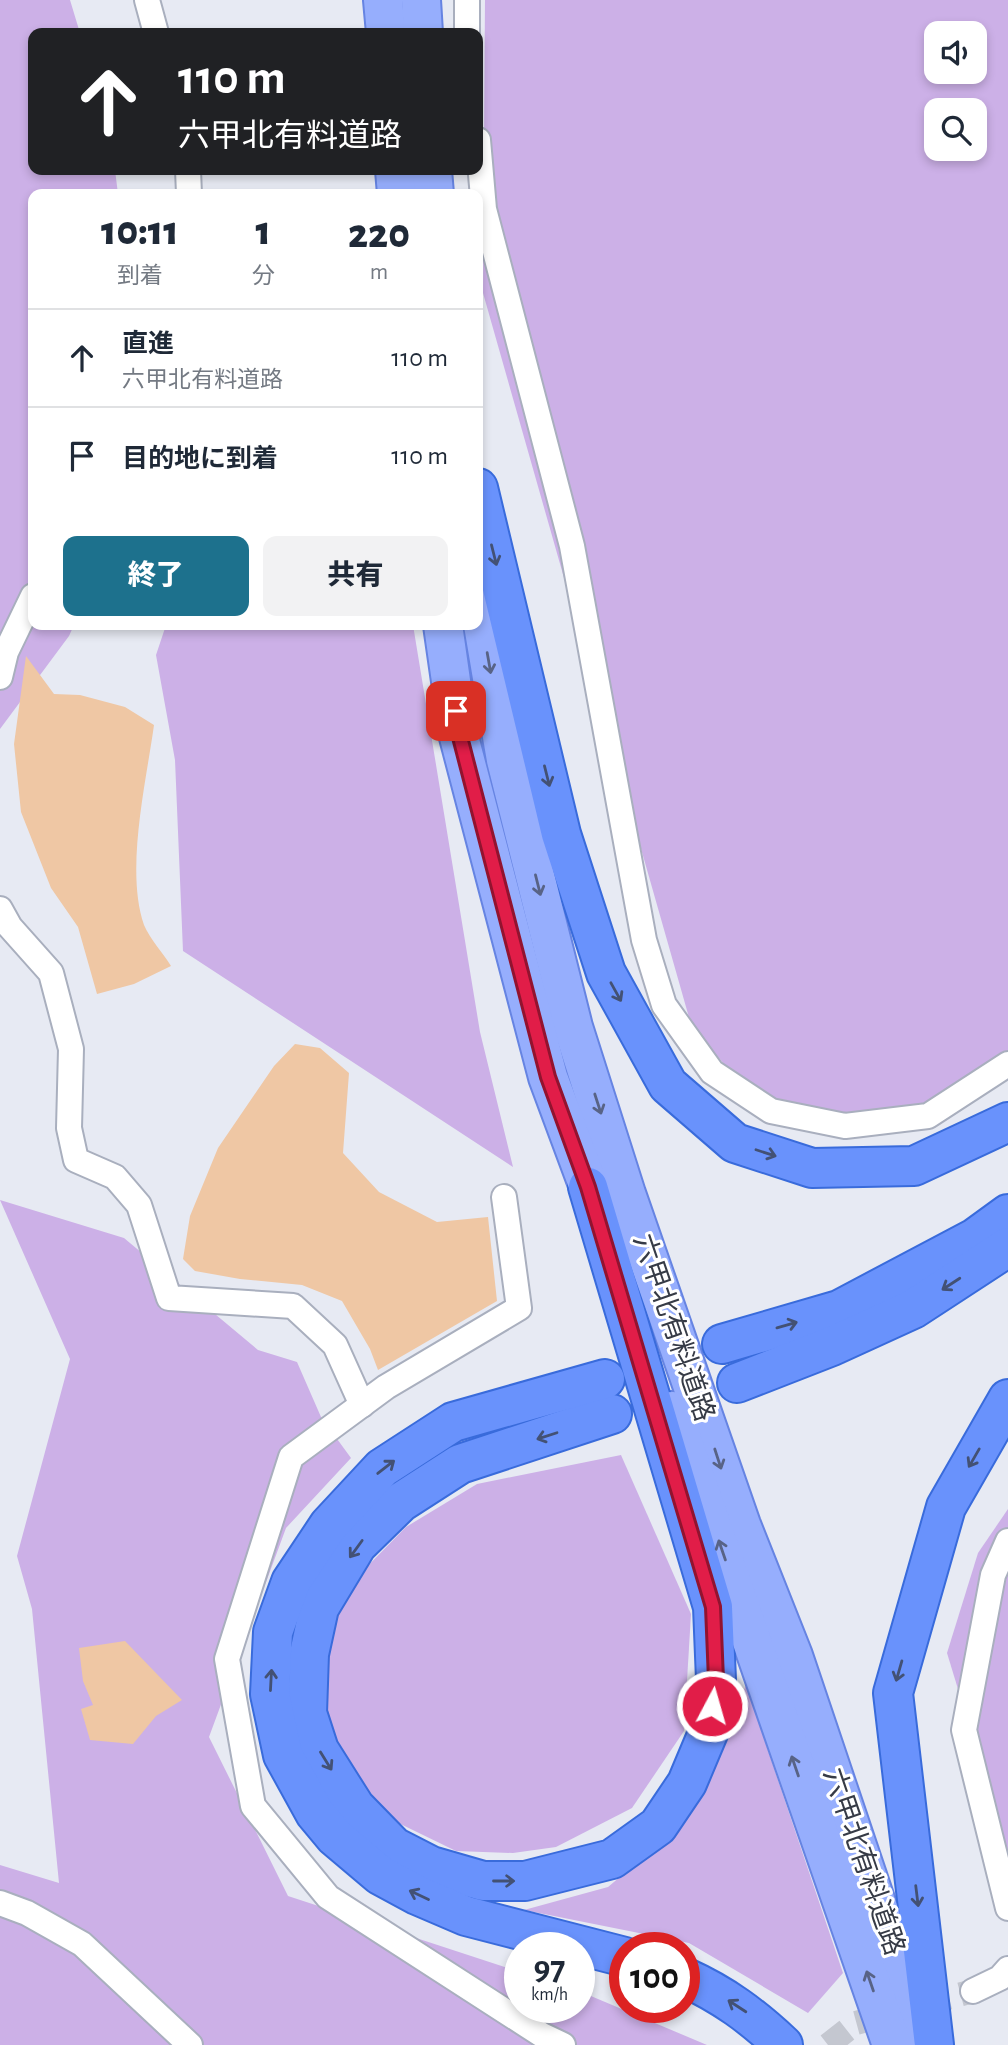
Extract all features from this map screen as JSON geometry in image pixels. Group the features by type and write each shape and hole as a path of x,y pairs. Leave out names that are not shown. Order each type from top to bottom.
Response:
{"highway":[{"path":"483,509 561,834 606,973 668,1085 735,1143 812,1168 914,1166 1008,1122"},
{"path":"588,1187 713,1607 716,1680 708,1732 687,1783 658,1826 612,1859 525,1881 483,1881 431,1866 394,1847 355,1807 319,1750 307,1713 309,1654 319,1608 357,1545 401,1502 460,1464 608,1397 453,1422 382,1468 329,1525 292,1582 273,1632 270,1694 283,1755 315,1813 335,1837 380,1875 417,1895 466,1916 609,1953"},
{"path":"722,1344 839,1310 975,1238 1008,1214"},
{"path":"737,1383 832,1346 913,1309 1008,1247"},
{"path":"934,2045 892,1693 946,1507 1008,1399"},
{"path":"700,1985 713,1990 752,2016 783,2045"}],"main road":[{"path":"383,0 386,28"},
{"path":"421,0 423,28"},
{"name":"六甲北有料道路","path":"483,625 506,760 573,1027 626,1194 741,1525 793,1656 924,2045"},
{"name":"六甲北有料道路","path":"444,630 460,737 548,1077 715,1532 892,2045"}],"street":[{"path":"148,0 155,28"},
{"path":"467,0 467,28"},
{"path":"483,197 572,546 644,940 664,1005 712,1072 771,1111 845,1126 928,1116 1008,1064"},
{"path":"0,677 6,652 28,606"},
{"path":"0,909 10,927 51,973 72,1049 69,1128 76,1160 115,1177 139,1205 169,1298 293,1306 335,1345 362,1405"},
{"path":"504,1197 519,1308 386,1387 290,1457 227,1659 253,1806 328,1897 542,2035 563,2045"},
{"path":"1008,1541 993,1575 964,1730 1008,1908"},
{"path":"0,1903 27,1913 82,1944 190,2045"},
{"path":"973,1991 1000,1978 1008,1969"}],"shaded area":[{"path":"0,0 70,0 78,28 28,28 28,175 116,175 117,189 28,189 28,630 72,630 0,729"},
{"path":"485,0 1008,0 1008,1066 892,1121 759,1103 692,1028 483,293"},
{"path":"164,630 414,630 480,1032 513,1167 183,951 175,760 156,655"},
{"path":"26,656 54,694 80,695 125,707 154,725 142,799 136,879 144,925 171,966 134,984 97,994 78,927 51,888 21,812 14,744"},
{"path":"295,1044 320,1048 349,1073 343,1153 379,1192 437,1222 488,1217 497,1301 378,1370 370,1349 342,1301 302,1285 195,1271 183,1259 190,1216 218,1148 274,1066"},
{"path":"0,1200 124,1238 258,1350 297,1362 321,1417 351,1458 286,1528 209,1737 288,1896 504,1967 504,2023 595,2023 595,1998 609,2004 609,2023 655,2023 707,2045 0,2045 0,1865 59,1883 32,1609 17,1556 70,1359"},
{"path":"621,1455 691,1614 684,1731 632,1808 556,1847 513,1853 456,1851 384,1816 324,1731 320,1656 347,1587 406,1527 477,1484"},
{"path":"1008,1509 1008,1853 947,1653 978,1553"},
{"path":"125,1641 182,1700 156,1716 133,1744 90,1740 81,1709 93,1705 83,1681 79,1648"},
{"path":"746,1685 843,1973 808,2013 700,1949 700,1932 634,1932 524,1910 608,1887 670,1835 706,1787"}],"tunnel":[{"path":"828,2045 856,2023 973,1991"}],"route":[{"path":"456,711 460,737 548,1077 588,1187 713,1607 716,1680 712,1706"}]}
